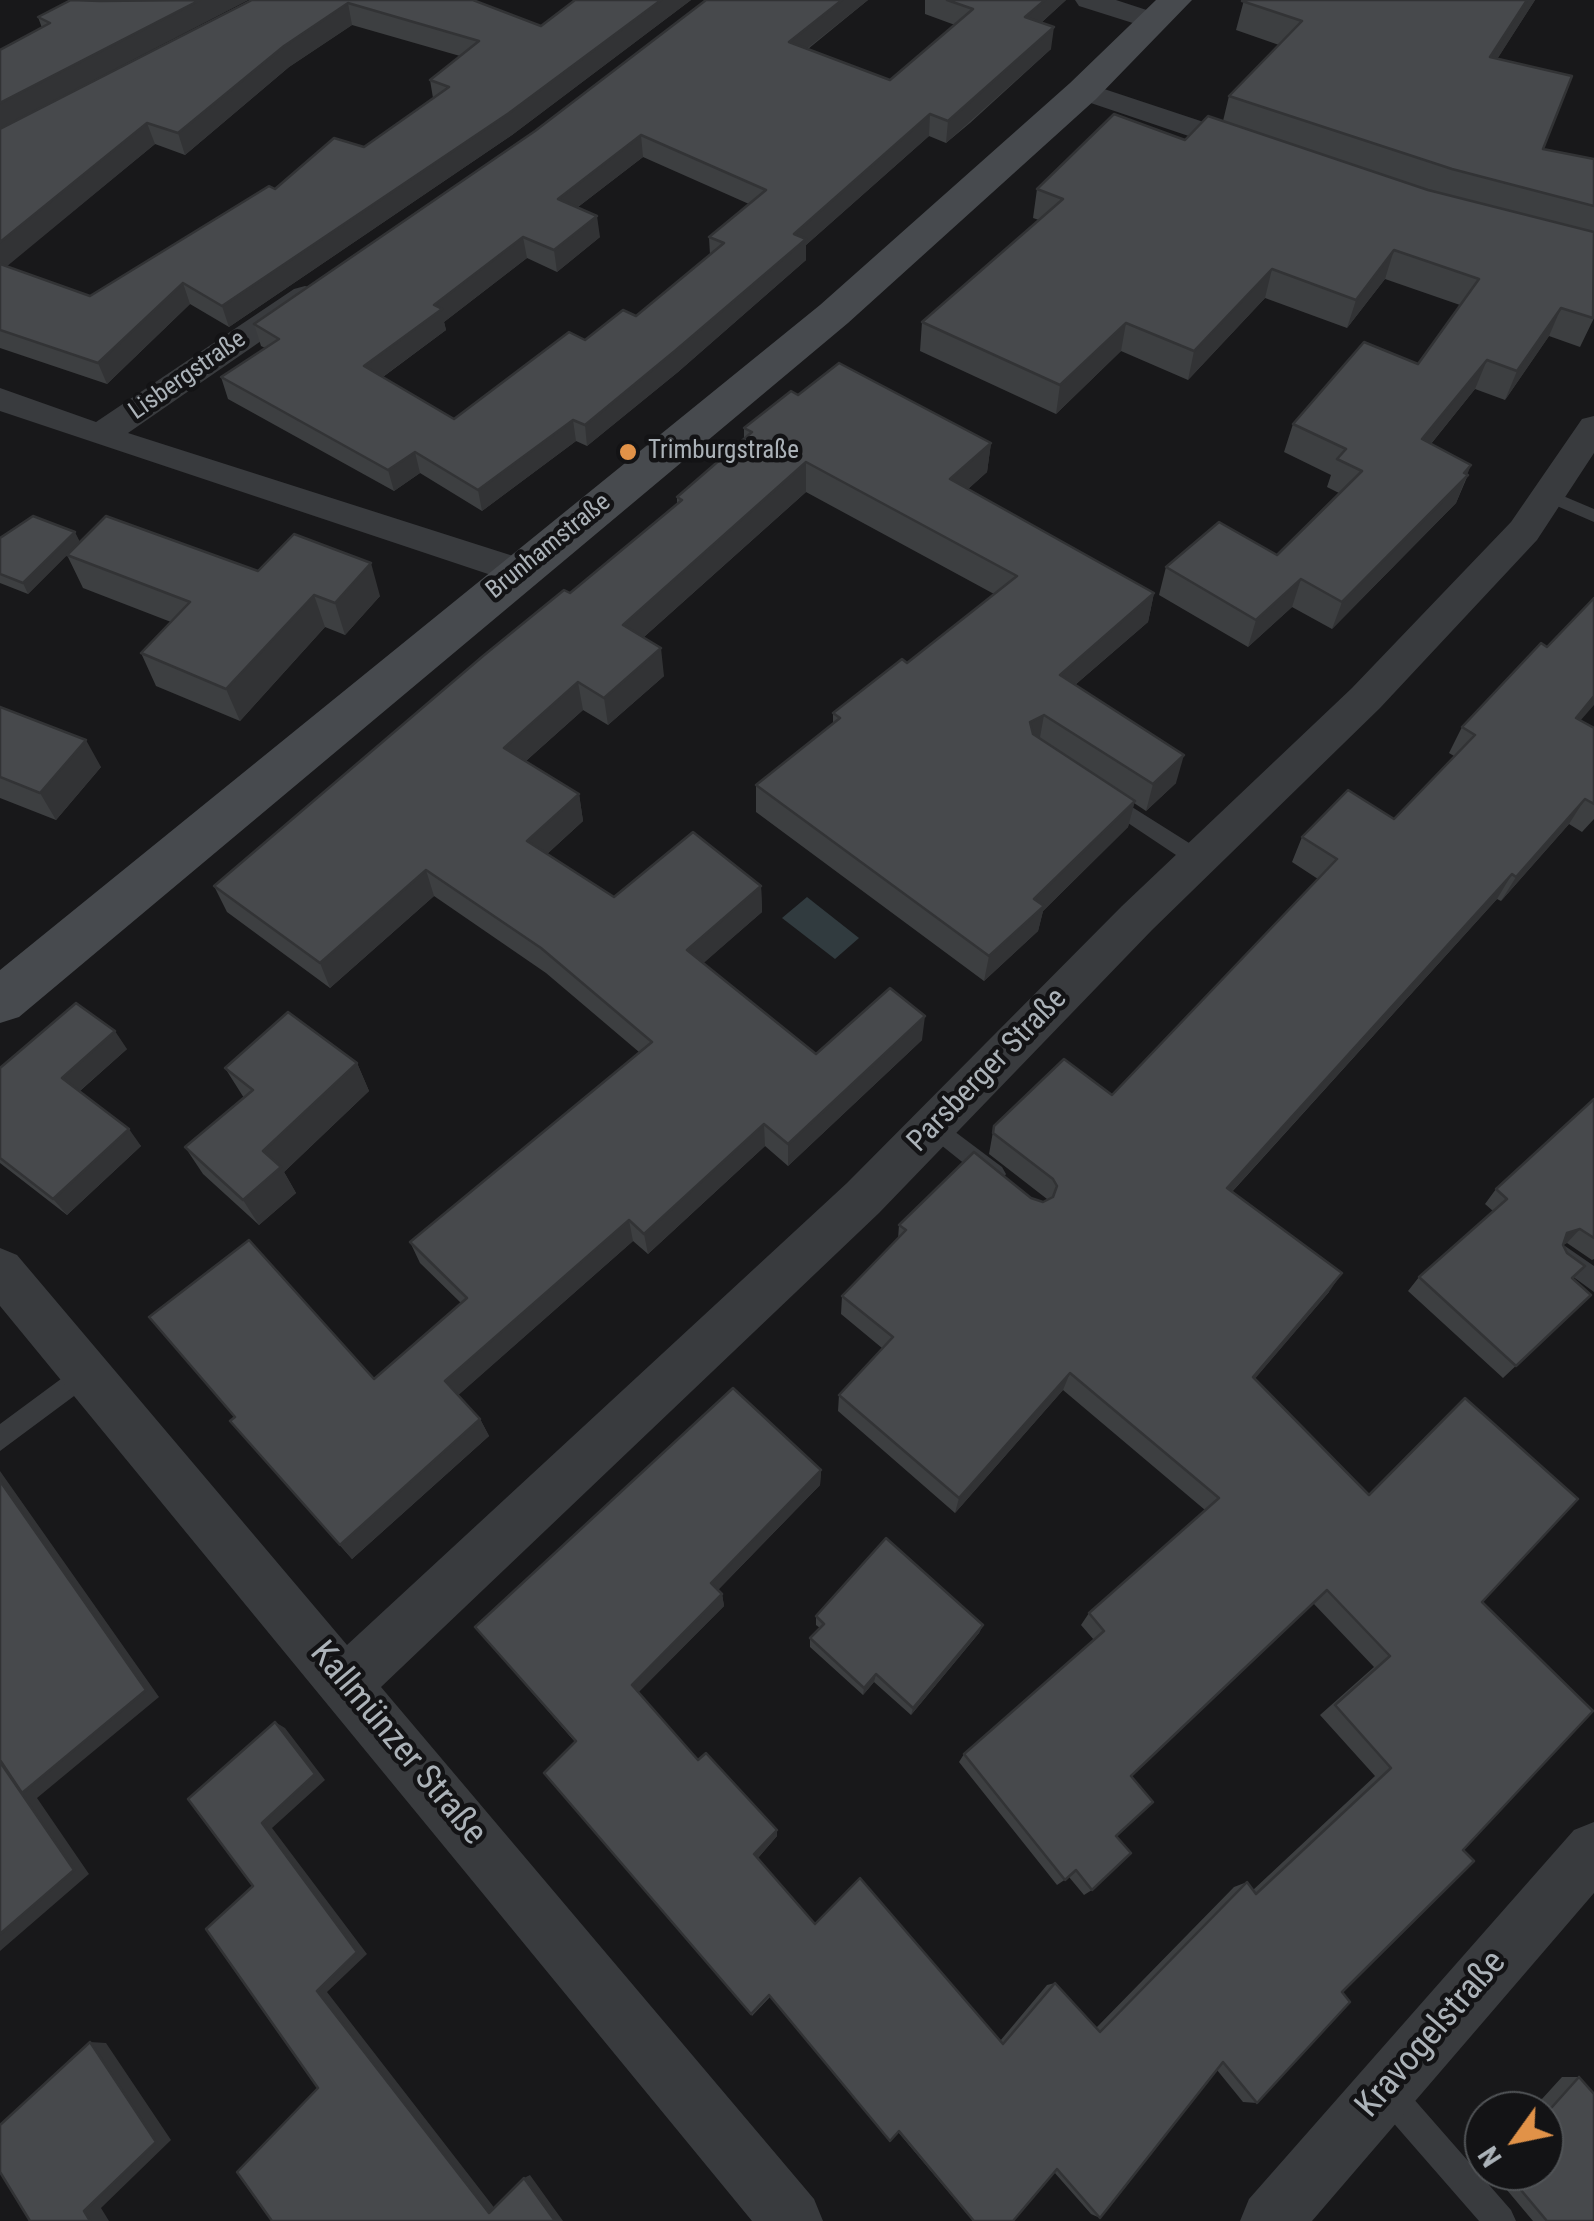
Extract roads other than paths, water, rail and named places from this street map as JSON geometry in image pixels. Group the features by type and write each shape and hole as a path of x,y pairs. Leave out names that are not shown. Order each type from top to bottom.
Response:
{"street":[{"path":"1088,0 1165,11"},
{"name":"Brunhamstraße","path":"0,1001 834,314 1083,91 1165,11"},
{"path":"1083,91 1284,158"},
{"name":"Lisbergstraße","path":"100,436 329,279"},
{"path":"0,399 100,436 519,570"},
{"name":"Parsberger Straße","path":"346,1683 863,1198 1198,859 1366,698 1524,532 1594,427"},
{"name":"Kallmünzer Straße","path":"0,1270 792,2221"},
{"name":"Kravogelstraße","path":"1270,2221 1594,1850"}],"lane":[{"path":"1550,496 1594,516"},
{"path":"1084,784 1198,859"},
{"path":"934,1126 1007,1185"},
{"path":"1565,1257 1594,1281"},
{"path":"0,1439 88,1371"},
{"path":"1384,2089 1500,2221"}],"place":[{"name":"Trimburgstraße","path":"628,452"}]}
